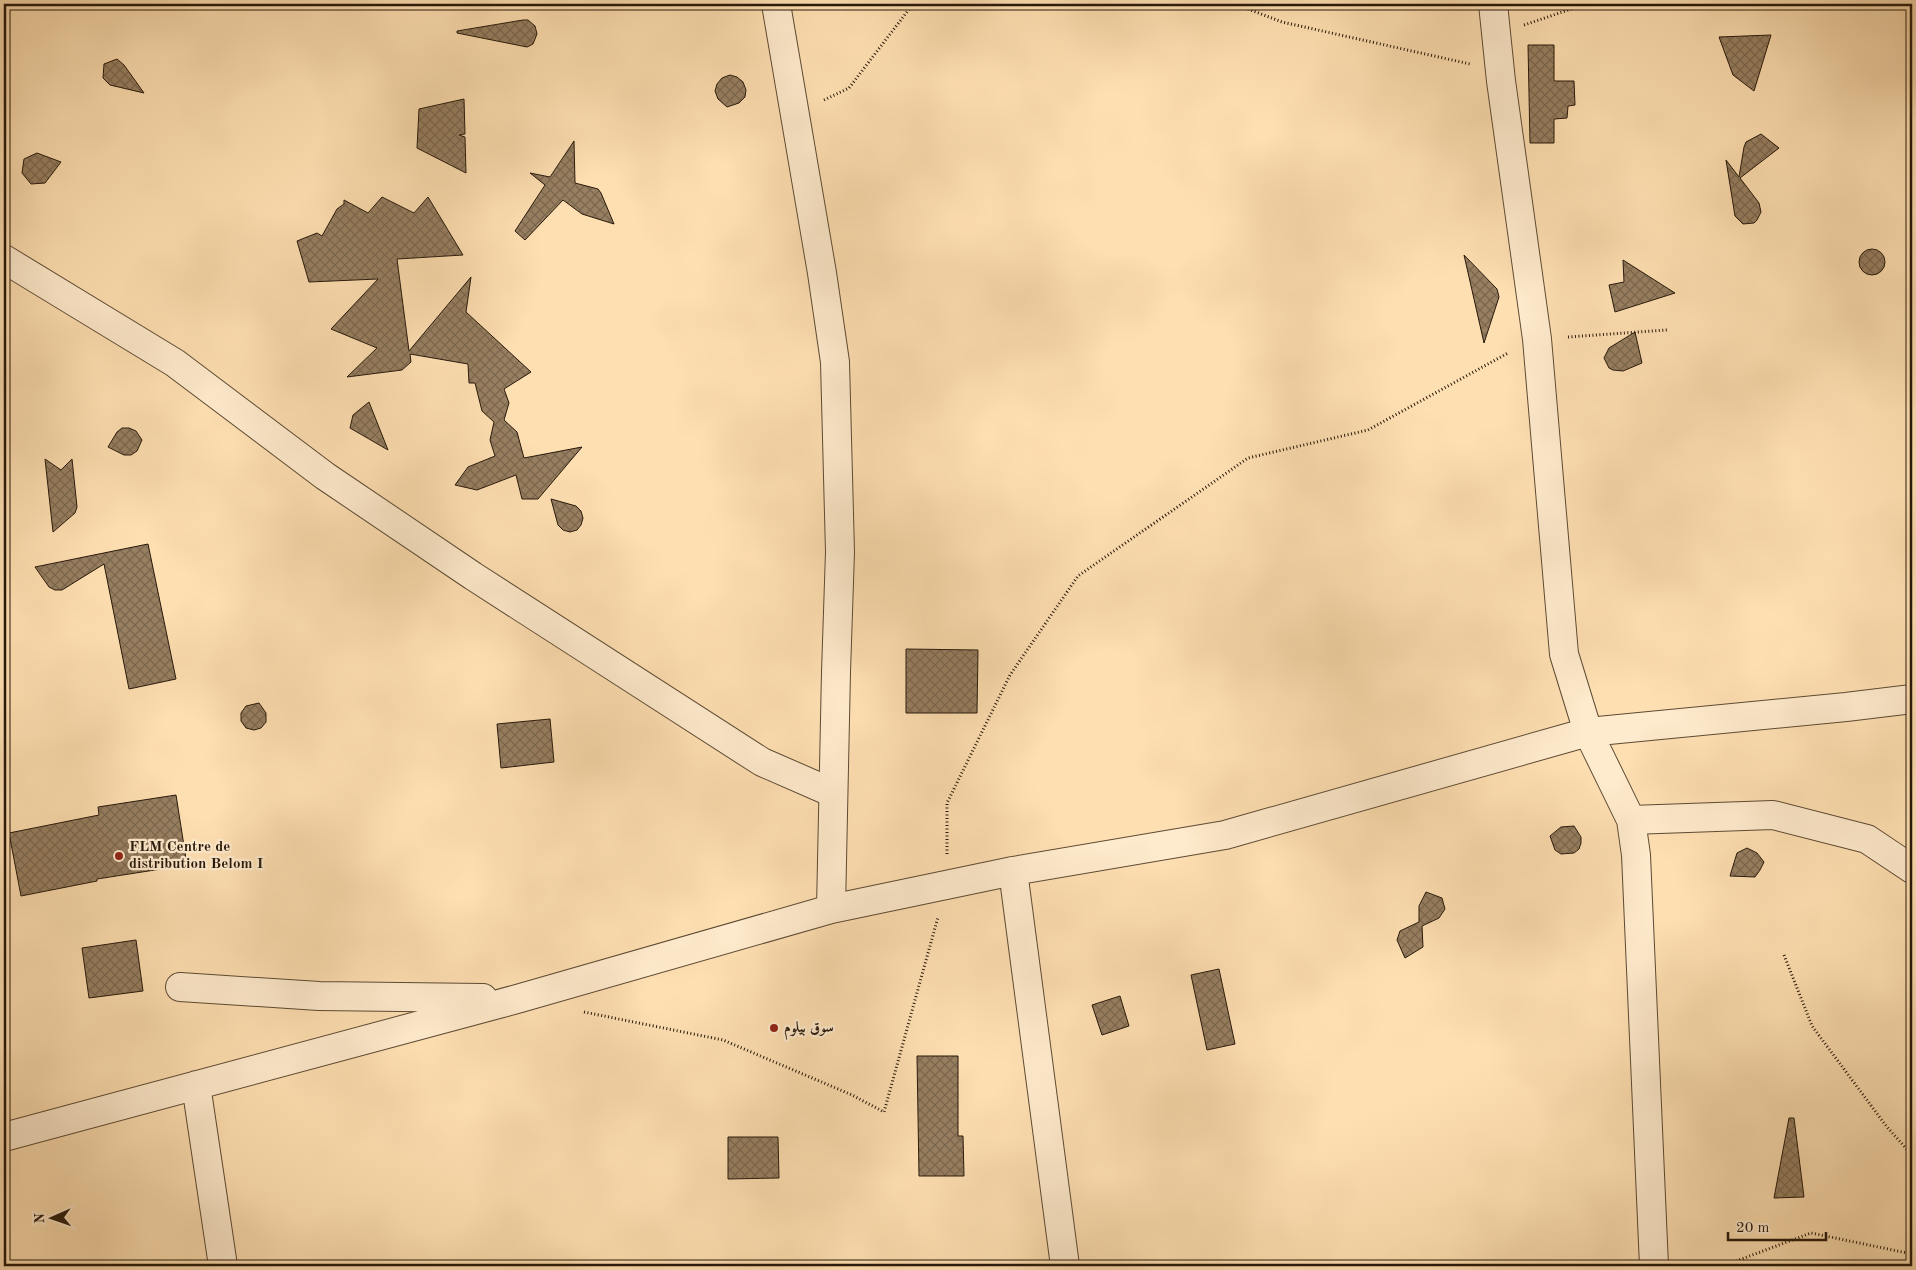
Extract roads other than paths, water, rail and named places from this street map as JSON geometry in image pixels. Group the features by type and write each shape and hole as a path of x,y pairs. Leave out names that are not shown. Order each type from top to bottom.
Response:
{"street":[{"path":"776,4 822,273 835,362 840,552 831,909"},
{"path":"1493,4 1501,81 1536,339 1564,654 1588,732 1631,820 1636,855 1654,1266"},
{"path":"4,259 175,363 325,476 473,576 762,762 833,793"},
{"path":"5,1130 196,1085 517,999 831,909 1013,871 1225,835 1588,732 1846,708 1912,699"},
{"path":"1631,820 1773,815 1867,839 1912,869"},
{"path":"1013,871 1065,1266"},
{"path":"180,987 319,996 517,999"},
{"path":"196,1085 223,1266"}],"place":[{"name":"FLM Centre de distribution Belom I","path":"119,856"},
{"name":"سوق بيلوم","path":"774,1028"}]}
